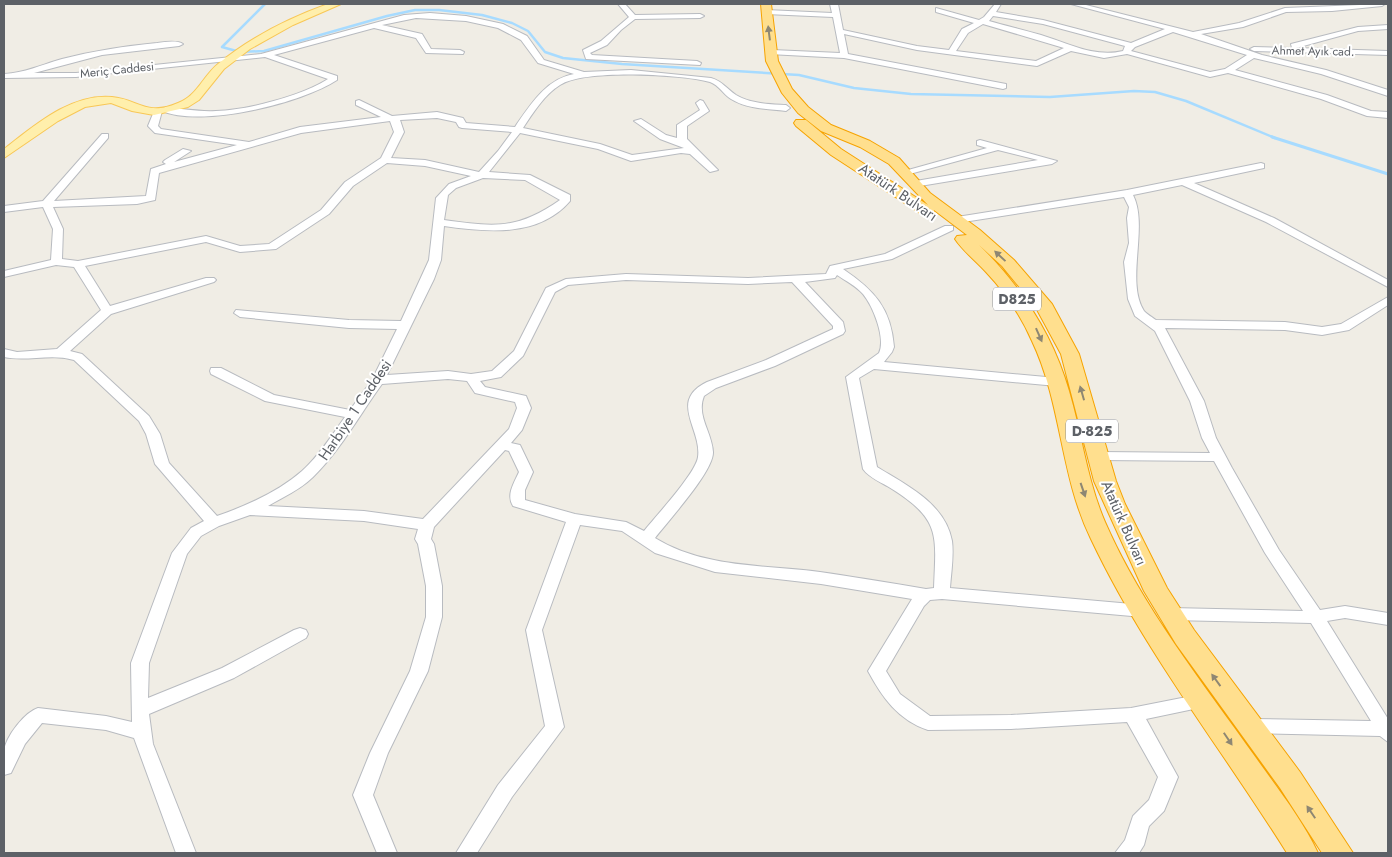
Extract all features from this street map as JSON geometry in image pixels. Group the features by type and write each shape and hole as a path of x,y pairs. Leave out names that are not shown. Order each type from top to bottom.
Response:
{"highway":[{"name":"Atatürk Bulvarı","path":"756,4 770,65 786,108 820,140 953,224 1008,263 1043,304 1070,354 1105,481 1125,531 1156,592 1290,780 1338,853"},
{"name":"Atatürk Bulvarı","path":"766,8 770,65 791,98 818,123 870,147 889,159 910,178 953,224 970,246 1015,295 1034,325 1057,382 1076,471 1106,546 1143,611 1304,853"},
{"path":"841,154 870,147"},
{"path":"862,167 889,159"},
{"path":"1143,611 1171,614"}],"main road":[{"path":"4,154 64,113 87,103 116,101 136,109 162,111 194,99 206,80 250,44 296,19 336,4"}],"street":[{"path":"621,4 633,17"},
{"path":"834,4 844,56"},
{"path":"950,52 965,31 992,14 998,4"},
{"path":"1075,4 1192,34 1238,48 1252,55 1323,72 1388,93"},
{"path":"1192,34 1240,25 1285,10 1332,9 1382,4"},
{"path":"766,8 837,15"},
{"path":"939,10 1104,56 1117,56 1129,48 1173,29"},
{"name":"Meriç Caddesi","path":"4,76 101,73 233,57 266,55 404,17 426,14 490,24 525,38 533,54 544,64 570,68 586,76"},
{"path":"992,14 1043,22 1129,48 1204,74 1228,71 1252,55"},
{"path":"697,63 600,58 587,55 589,50 604,43 618,28 633,17 700,16"},
{"path":"375,26 419,36 429,51 460,52"},
{"path":"1275,50 1358,29 1388,27"},
{"path":"839,31 908,57 1003,86"},
{"path":"14,77 55,64 114,52 179,44"},
{"path":"770,65 844,56 908,57 950,52 1039,64 1070,48"},
{"name":"Ahmet Ayık cad.","path":"1238,48 1388,53"},
{"path":"248,143 211,136 158,131 153,126 162,111 223,114 300,92 334,78 266,55"},
{"path":"1228,71 1324,97 1370,114 1388,115"},
{"name":"Harbiye 1 Caddesi","path":"186,853 141,732 139,710 140,663 180,553 196,532 214,522 249,510 291,487 308,474 326,453 378,380 432,270 435,260 441,198 444,192 456,184 481,175 500,155 533,109 557,83 586,76 625,72 711,80 721,84 729,94 739,99 786,108"},
{"path":"4,274 56,262 78,264 206,239 240,249 272,247 324,212 349,184 385,160 399,132 396,121 359,103"},
{"path":"700,103 705,111 683,123 682,139 713,170"},
{"path":"154,171 248,143 300,130 391,117 436,115 460,120 462,125 518,130 600,147 631,158 681,150 693,152"},
{"path":"638,121 663,137 686,144"},
{"path":"46,204 105,136"},
{"path":"910,178 1052,161 980,142"},
{"path":"910,178 999,147"},
{"path":"154,171 186,151"},
{"path":"385,160 425,163 481,175 527,177 566,197 565,201 548,214 512,229 490,230 438,222"},
{"path":"834,268 888,257 953,224 1126,193 1261,166"},
{"path":"4,209 46,204 100,204 151,198 154,171"},
{"path":"1182,181 1270,220 1388,284"},
{"path":"1126,193 1134,207 1132,218 1134,242 1130,262 1134,299 1139,313 1160,329 1183,372 1219,457 1273,553 1316,617 1386,731"},
{"path":"46,204 58,229 56,262"},
{"path":"78,264 106,311"},
{"path":"378,380 448,375 471,378 496,374 519,353 550,290 566,282 626,277 796,280 831,276 834,268"},
{"path":"834,268 868,292 877,309 887,340 888,350 871,365 852,377 870,469 904,491 934,516 944,541 934,594"},
{"path":"61,352 106,311 210,280"},
{"path":"646,539 705,462 707,445 697,420 694,404 698,393 710,385 786,357 839,331 838,325 822,310 804,286 796,280"},
{"path":"1155,324 1285,326 1322,331 1344,327 1388,300"},
{"path":"240,313 348,324 405,325"},
{"path":"5,355 29,356 61,352 78,357 144,419 153,434 162,464 214,522"},
{"path":"871,365 1057,382"},
{"path":"216,371 270,398 352,414"},
{"path":"471,378 480,390 520,399 524,408 514,430 497,450"},
{"path":"386,853 363,795 380,753 419,671 434,617 434,586 426,544 423,539 427,525 502,445 515,448 526,472 518,490 518,502 575,519 626,527 661,549 715,566 821,578 934,594 1143,611"},
{"path":"1099,456 1219,457"},
{"path":"249,510 364,516 427,525"},
{"path":"466,853 505,791 555,727 534,630 575,519"},
{"path":"934,594 918,602 877,670 894,699 913,715 928,723 1010,722 1130,715 1202,701"},
{"path":"1171,614 1316,617 1345,612 1388,619"},
{"path":"139,710 228,673 300,634"},
{"path":"4,767 18,739 38,715 106,723 141,732"},
{"path":"1125,853 1134,845 1140,822 1157,805 1168,778 1137,720 1130,715"},
{"path":"1250,726 1386,731"}],"waterway":[{"path":"265,4 222,47 240,52 264,51 387,16 415,10 439,10 482,15 512,23 528,31 545,52 563,58 622,64 799,75 854,88 911,94 1050,97 1134,91 1155,92 1186,101 1275,138"},
{"path":"1275,138 1388,174"}]}
